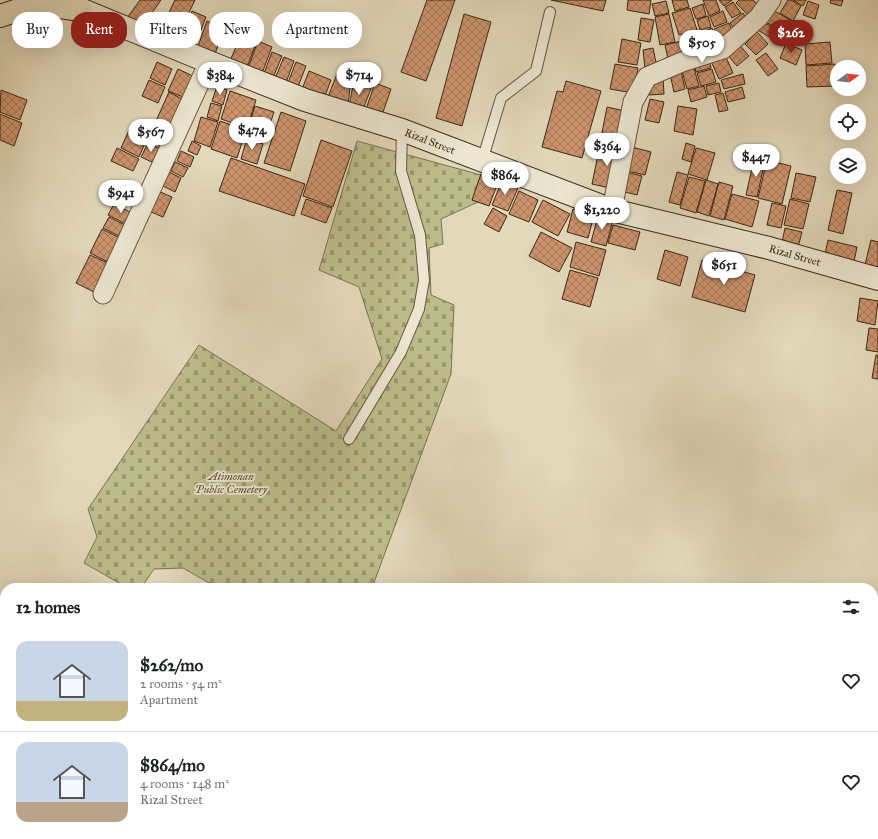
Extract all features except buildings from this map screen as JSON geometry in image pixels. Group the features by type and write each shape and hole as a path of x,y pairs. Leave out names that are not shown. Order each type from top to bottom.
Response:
{"highway":[{"path":"0,16 18,10 53,6 80,10"}],"main road":[{"name":"Rizal Street","path":"58,0 305,100 402,130 612,210 769,248 878,279"}],"street":[{"path":"612,210 633,102 646,77 682,62 723,49 759,17 771,0"},
{"path":"103,294 209,62"}],"lane":[{"path":"482,161 501,98 536,71 550,12"},
{"path":"349,439 401,352 419,309 424,280 420,235 401,171 402,130"}],"green space":[{"name":"Atimonan Public Cemetery","path":"357,141 481,175 478,202 441,219 443,244 429,248 431,295 454,305 451,374 374,583 209,583 183,568 154,569 144,583 119,583 84,563 97,537 88,509 199,345 336,431 382,359 359,287 319,270"}]}
